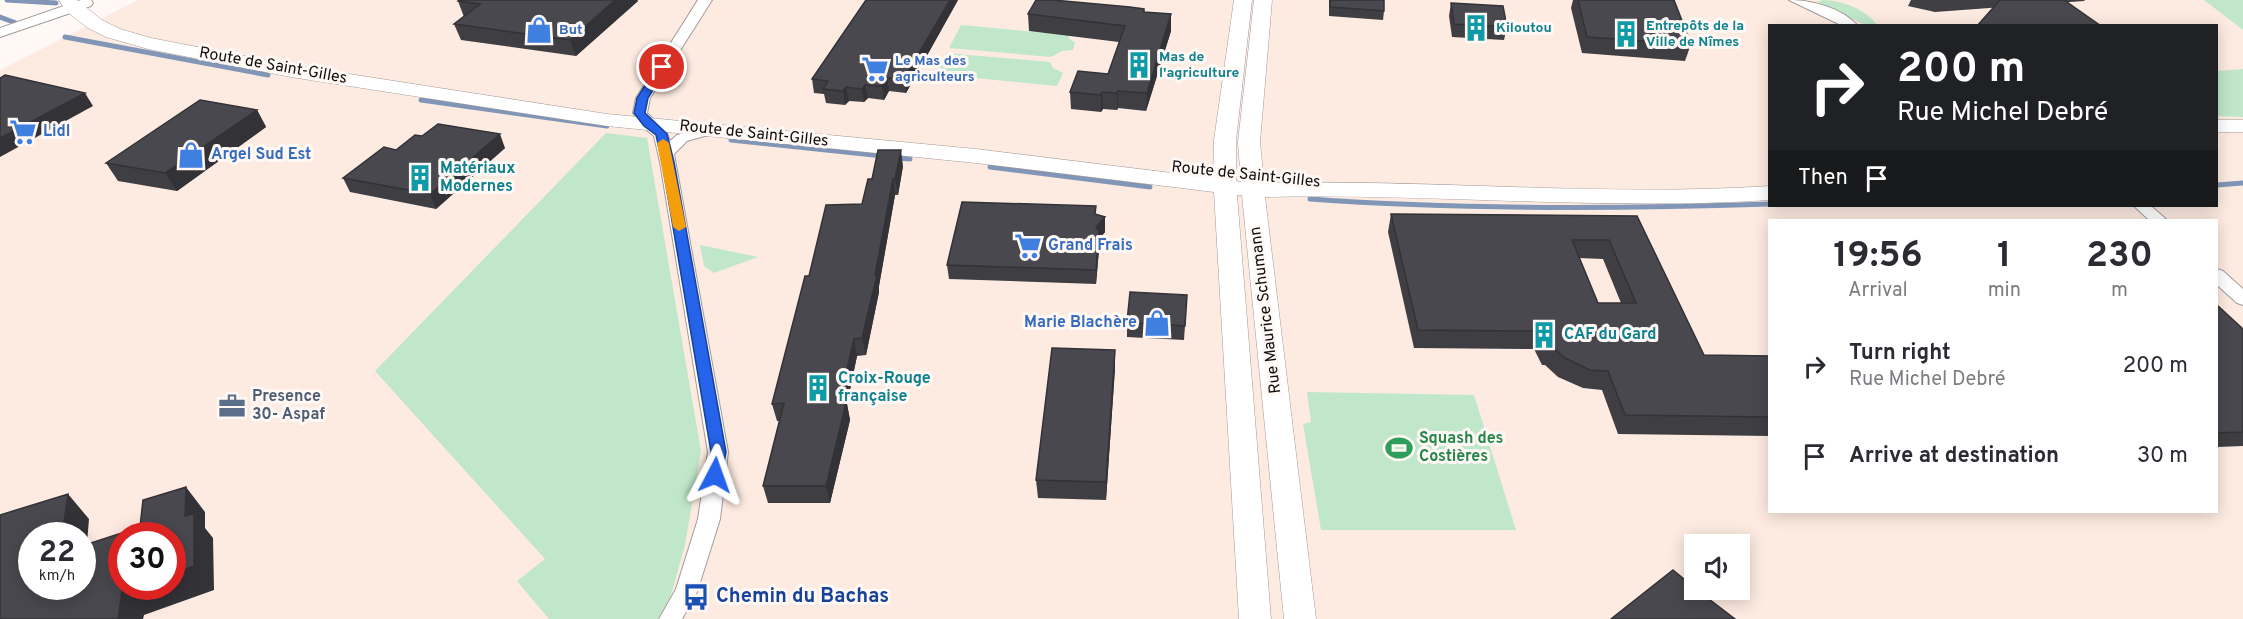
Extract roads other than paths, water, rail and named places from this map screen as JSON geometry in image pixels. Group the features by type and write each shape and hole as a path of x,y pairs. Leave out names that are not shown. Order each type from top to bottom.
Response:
{"main road":[{"name":"Rue Maurice Schumann","path":"1243,0 1225,133 1224,179 1255,619"},
{"name":"Rue Maurice Schumann","path":"1263,0 1249,142 1300,619"},
{"name":"Route de Saint-Gilles","path":"78,3 95,24 113,33 148,43 302,73 533,110 644,118 1107,162 1224,179"},
{"name":"Route de Saint-Gilles","path":"644,118 710,130 995,158 1175,179 1224,179 1348,188 1604,198 1708,197 1768,193"},
{"path":"2218,126 2243,126"}],"street":[{"path":"670,619 686,592 709,519 718,452 666,153 661,134 644,118 643,98 705,0"},
{"path":"1796,0 1841,18 1849,24"},
{"path":"0,33 78,3"},
{"path":"666,153 682,138 710,130"},
{"path":"2143,207 2157,219"},
{"path":"2218,276 2243,299"}],"waterway":[{"path":"7,0 56,3"},
{"path":"0,17 16,23"},
{"path":"65,37 268,75"},
{"path":"421,100 607,126"},
{"path":"731,140 883,156"},
{"path":"896,158 910,159"},
{"path":"990,167 1150,187"},
{"path":"2218,185 2243,183"},
{"path":"1310,199 1367,203 1540,207 1768,204"}],"place":[{"name":"Kiloutou","path":"1476,28"},
{"name":"But","path":"539,30"},
{"name":"Entrepôts de la Ville de Nîmes","path":"1626,34"},
{"name":"Mas de l'agriculture","path":"1139,65"},
{"name":"Le Mas des agriculteurs","path":"875,69"},
{"name":"Lidl","path":"23,132"},
{"name":"Argel Sud Est","path":"191,155"},
{"name":"Matériaux Modernes","path":"420,178"},
{"name":"Grand Frais","path":"1028,246"},
{"name":"Marie Blachère","path":"1157,323"},
{"name":"CAF du Gard","path":"1544,335"},
{"name":"Croix-Rouge française","path":"818,388"},
{"name":"Presence 30- Aspaf","path":"232,406"},
{"name":"Squash des Costières","path":"1399,448"},
{"name":"Chemin du Bachas","path":"696,597"}]}
